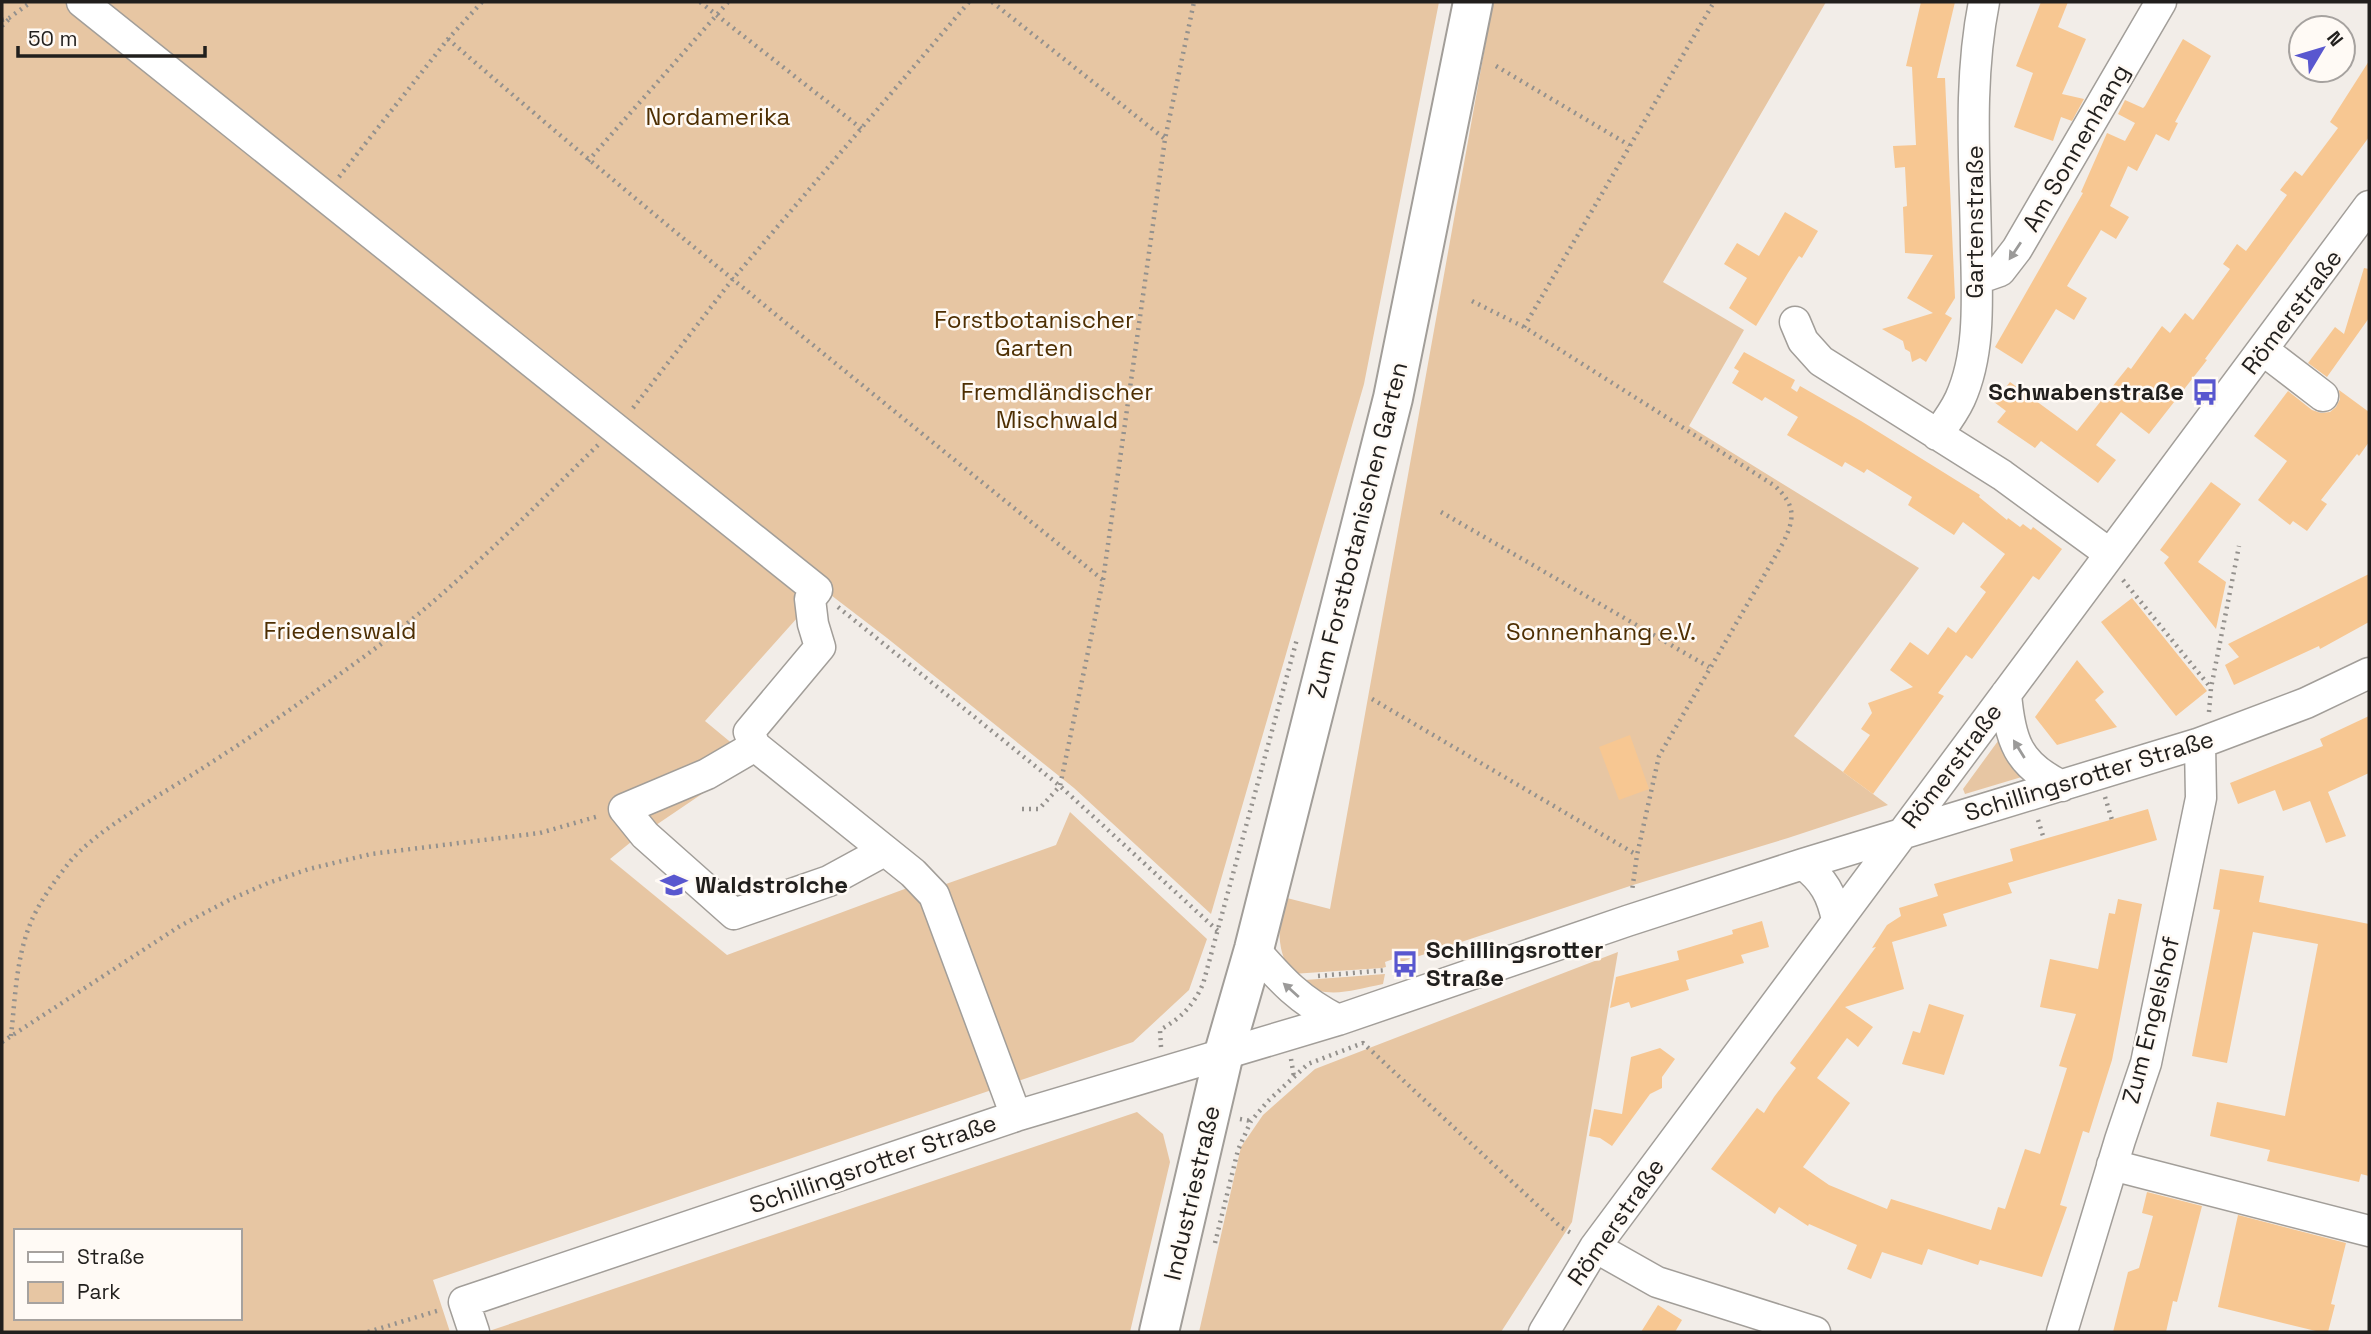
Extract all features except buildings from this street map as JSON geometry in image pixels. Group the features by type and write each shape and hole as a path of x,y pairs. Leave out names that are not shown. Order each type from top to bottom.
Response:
{"main road":[{"name":"Zum Forstbotanischen Garten","path":"1224,1053 1254,949 1393,398 1474,2"},
{"name":"Industriestraße","path":"1159,1332 1224,1053"}],"street":[{"path":"82,2 817,590 810,599 813,624 820,647 749,732 755,746 913,873 933,895 1016,1116"},
{"name":"Gartenstraße","path":"1937,435 1960,399 1974,340 1977,279 1973,79 1984,2"},
{"name":"Am Sonnenhang","path":"1977,279 2000,271 2017,249 2161,2"},
{"name":"Römerstraße","path":"1544,1332 1595,1247 1901,834 2263,350 2360,236 2369,206"},
{"path":"1795,323 1803,341 1821,360 2002,475 2110,554"},
{"path":"2263,350 2323,396"},
{"name":"Schillingsrotter Straße","path":"464,1302 1016,1116 1338,1020 1803,864 2203,741 2306,703 2369,673"},
{"path":"2006,694 2010,731 2016,744 2044,778 2062,786"},
{"name":"Zum Engelshof","path":"2062,1332 2146,1063 2201,798 2203,741"},
{"path":"755,746 707,774 624,809 645,835 734,914 829,881 884,850"},
{"path":"1803,864 1825,885 1833,900 1837,920"},
{"path":"1254,949 1286,986 1312,1007 1338,1020"},
{"path":"2112,1165 2369,1231"},
{"path":"1595,1247 1657,1282 1815,1332"},
{"path":"464,1302 474,1332"}],"path":[{"path":"2,26 31,2"},
{"path":"325,194 448,39 482,2"},
{"path":"700,2 862,129"},
{"path":"588,161 728,2"},
{"path":"11,1036 19,964 29,925 69,862 131,814 236,747 361,659 423,610 516,525 637,404 732,280 968,2"},
{"path":"992,2 1165,139"},
{"path":"1022,809 1039,808 1060,786 1103,580 1165,139 1194,2"},
{"path":"1524,327 1714,2"},
{"path":"2,20 9,18"},
{"path":"448,39 588,161 732,280 1103,580"},
{"path":"1496,66 1629,145"},
{"path":"1472,301 1524,327 1775,486 1788,502 1793,518 1789,531 1659,756 1637,855 1628,921"},
{"path":"1441,512 1709,667"},
{"path":"2203,741 2239,547"},
{"path":"2110,554 2123,581 2211,688"},
{"path":"817,590 1060,786 1218,931"},
{"path":"1160,1030 1177,1020 1194,1004 1203,984 1300,628"},
{"path":"1372,699 1637,855"},
{"path":"2,1042 180,926 268,883 309,869 371,854 541,833 624,809"},
{"path":"1286,986 1298,978 1387,970"},
{"path":"1212,1252 1238,1150 1251,1121 1268,1101 1308,1065 1363,1043 1562,1228 1595,1247"},
{"path":"368,1332 464,1302"}],"green space":[{"path":"2,2 1439,2 1364,384 1211,914 1074,788 823,589 705,721 752,760 610,859 727,955 910,887 946,884 1056,845 1070,812 1207,939 1189,990 1133,1042 433,1280 450,1332 2,1332"},
{"name":"Sonnenhang e.V.","path":"1493,2 1826,2 1663,282 1744,330 1689,426 1919,568 1794,736 1888,805 1633,885 1401,962 1399,957 1385,962 1386,967 1292,974 1281,946 1283,897 1330,909"},
{"path":"1998,741 2009,759 2025,776 1965,794 1963,789"},
{"path":"1618,952 1572,1222 1501,1332 1199,1332 1241,1147 1263,1115 1315,1069"},
{"path":"1385,974 1383,984 1352,991 1322,992 1302,985 1305,980"},
{"path":"1137,1112 1163,1134 1170,1162 1130,1332 486,1332"}],"place":[{"name":"Schwabenstraße","path":"2205,392"},
{"name":"Waldstrolche","path":"674,885"},
{"name":"Schillingsrotter Straße","path":"1405,964"}],"park label":[{"name":"Nordamerika","path":"718,117"},
{"name":"Forstbotanischer Garten","path":"1034,334"},
{"name":"Fremdländischer Mischwald","path":"1057,406"},
{"name":"Friedenswald","path":"340,631"}]}
